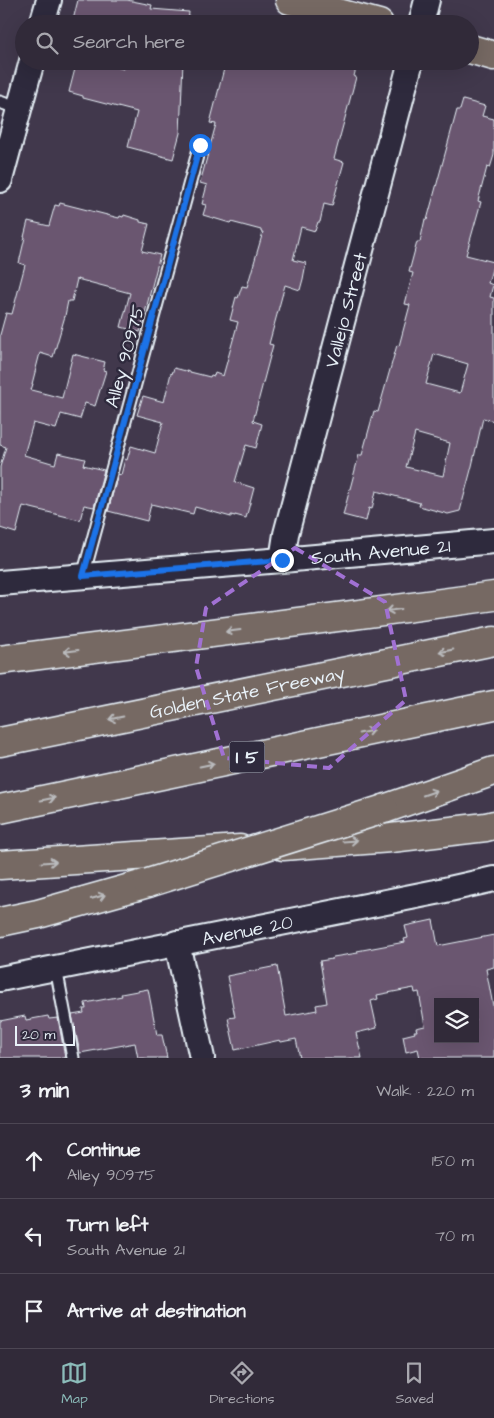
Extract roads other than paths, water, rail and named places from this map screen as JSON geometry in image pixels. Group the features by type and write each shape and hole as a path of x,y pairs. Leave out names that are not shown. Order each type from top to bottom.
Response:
{"main road":[{"path":"290,0 346,15"},
{"path":"479,52 494,56"},
{"path":"0,660 494,596"},
{"name":"Golden State Freeway","path":"0,742 494,641"},
{"name":"I 5","path":"0,809 494,705"},
{"path":"0,922 38,914 148,883 384,809 494,771"},
{"path":"0,865 391,838 494,825"}],"street":[{"path":"45,15 49,0"},
{"path":"424,15 428,0"},
{"path":"1,169 10,106 28,70"},
{"name":"Vallejo Street","path":"282,560 286,534 409,70"},
{"name":"South Avenue 21","path":"0,583 494,541"},
{"name":"Avenue 20","path":"0,979 494,879"},
{"path":"177,943 202,1058"}],"lane":[{"name":"Alley 90975","path":"83,576 200,145"},
{"path":"56,968 73,1058"}]}
